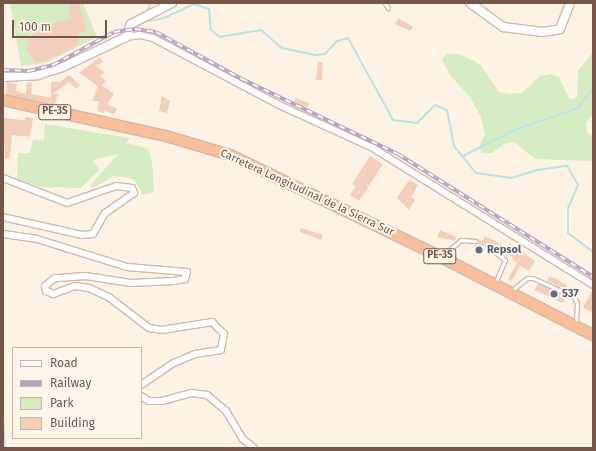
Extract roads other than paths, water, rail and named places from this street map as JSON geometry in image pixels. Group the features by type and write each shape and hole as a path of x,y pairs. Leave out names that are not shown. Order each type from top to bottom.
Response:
{"highway":[{"name":"Carretera Longitudinal de la Sierra Sur","path":"3,100 155,133 215,150 264,170 441,257 593,335"}],"street":[{"path":"126,37 131,24 148,17 172,3"},
{"path":"470,3 503,27 542,32 560,29 570,3"},
{"path":"3,77 46,73 126,37 140,35 153,38 277,104 373,148 593,285"},
{"path":"3,178 67,203 108,187 124,186 132,188 134,193 105,213 93,234 82,235 3,217"},
{"path":"3,234 37,240 128,267 187,272 185,280 131,283 86,276 55,278 45,286 46,291 52,294 75,286 89,288 110,298 149,328 162,330 212,322 224,334 221,350 195,354 172,364 142,384"},
{"path":"142,397 149,401 162,401 192,393 207,395 226,411 243,440 254,448"}],"lane":[{"path":"385,3 388,8"},
{"path":"441,257 461,240 476,241"},
{"path":"487,246 505,260 494,285"},
{"path":"508,292 530,278 574,297 577,304 576,327"}],"waterway":[{"path":"148,12 150,3"},
{"path":"147,18 149,21 164,18 194,4 209,9 211,30 220,37 261,30 282,48 316,55 325,54 337,41 348,38 393,120 417,123 435,105 447,110 454,146 476,173 511,178 537,170 567,166 578,185 568,208 568,233 593,252"},
{"path":"463,156 514,130 578,108 593,88"},
{"path":"3,419 5,448"}],"railway":[{"path":"3,70 29,71 53,65 114,32 135,29 156,32 242,79 398,154 593,277"}],"place":[{"name":"Repsol","path":"479,250"},
{"name":"537","path":"554,294"}]}
